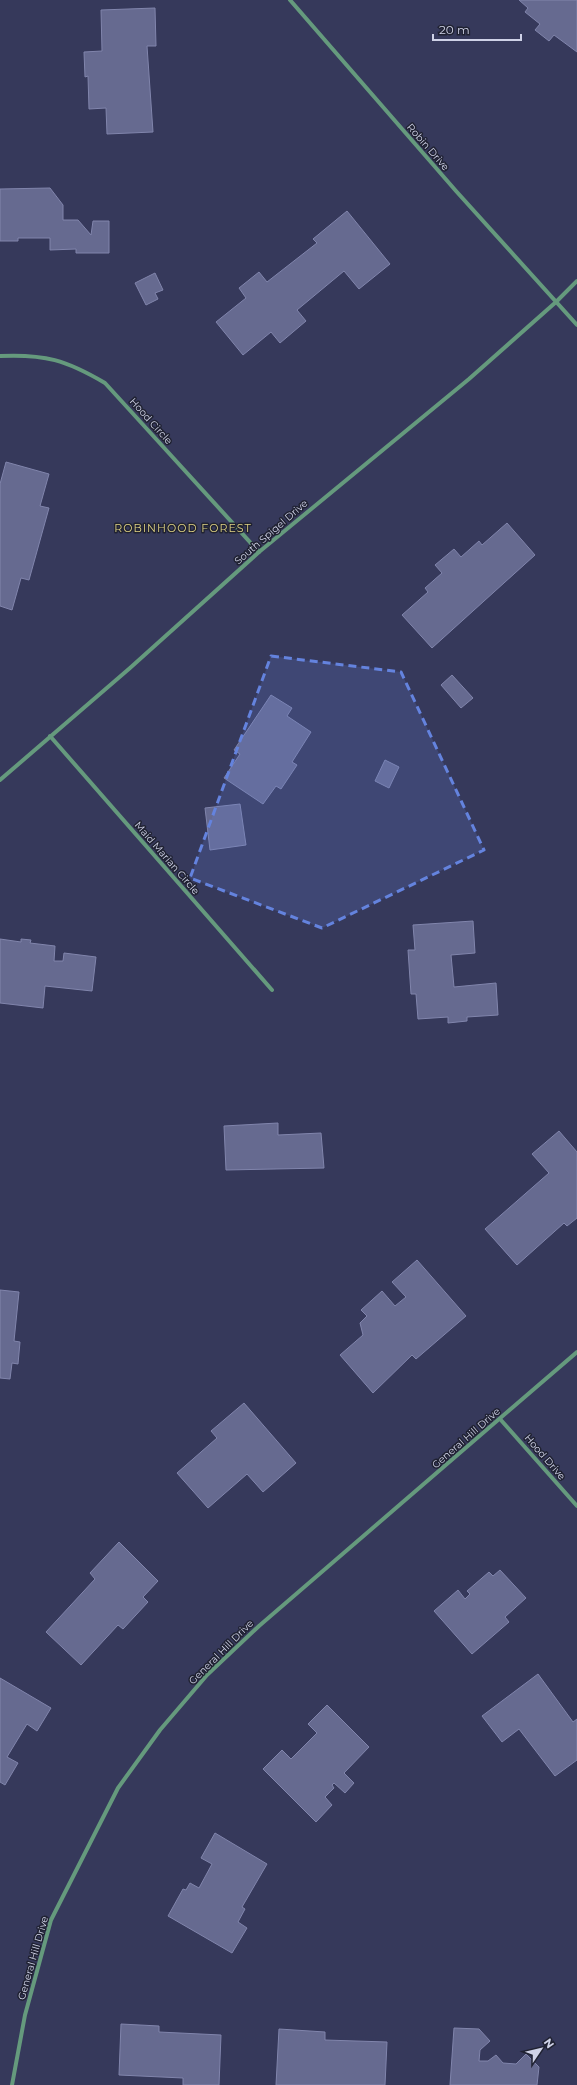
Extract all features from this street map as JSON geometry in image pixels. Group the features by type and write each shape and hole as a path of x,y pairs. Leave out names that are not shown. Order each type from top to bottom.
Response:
{"street":[{"name":"Robin Drive","path":"290,0 456,191 577,325"},
{"name":"South Spigel Drive","path":"0,780 259,552 469,379 556,302 577,281"},
{"name":"Hood Circle","path":"0,356 24,355 54,359 78,367 104,383 259,552"},
{"name":"Maid Marian Circle","path":"50,736 272,990"},
{"name":"General Hill Drive","path":"12,2085 25,2015 51,1920 118,1788 160,1730 207,1675 259,1626 577,1352"},
{"name":"Hood Drive","path":"500,1419 577,1506"}],"highlighted area":[{"path":"271,656 401,672 484,850 322,928 190,878"}],"building":[{"path":"519,0 577,0 577,52 554,35 549,41 535,30 540,24 525,12 528,8"},
{"path":"155,8 156,46 147,46 153,132 107,134 106,108 89,109 88,76 85,77 84,52 102,51 101,10"},
{"path":"50,188 63,205 63,220 78,220 91,235 93,221 109,221 109,253 76,253 76,249 50,250 50,238 18,238 18,241 0,241 0,189"},
{"path":"347,211 390,264 359,289 344,271 297,310 306,321 280,343 271,332 243,355 216,322 246,298 239,288 259,272 267,282 317,243 313,239"},
{"path":"155,273 163,290 155,293 158,299 146,305 135,283"},
{"path":"6,462 49,474 40,506 49,508 29,580 21,578 12,610 0,606 0,484"},
{"path":"507,523 535,555 432,648 402,615 428,592 425,588 442,573 435,565 454,549 461,557 479,541 482,545"},
{"path":"452,675 473,698 461,708 441,685"},
{"path":"271,695 292,708 287,716 311,732 292,762 297,765 281,789 276,786 263,804 224,778 240,754 234,750"},
{"path":"385,760 399,767 389,788 375,781"},
{"path":"240,804 246,845 210,850 205,808"},
{"path":"473,921 475,953 451,955 454,987 496,983 498,1015 467,1017 467,1021 448,1023 448,1017 418,1019 416,994 411,994 408,950 415,950 413,925"},
{"path":"0,939 21,942 21,939 31,940 30,943 55,946 54,961 63,961 64,953 96,957 92,991 45,986 43,1008 0,1003"},
{"path":"278,1123 278,1135 321,1133 324,1168 226,1170 224,1126"},
{"path":"559,1131 577,1152 577,1218 567,1226 564,1223 517,1265 485,1229 549,1173 532,1154"},
{"path":"417,1260 466,1316 416,1359 412,1355 373,1393 340,1355 363,1335 360,1323 367,1316 361,1310 382,1291 395,1306 406,1297 392,1282"},
{"path":"0,1290 19,1292 14,1341 20,1342 18,1364 12,1363 10,1379 0,1378"},
{"path":"244,1403 296,1463 263,1492 247,1474 208,1508 177,1473 217,1438 211,1431"},
{"path":"119,1542 158,1581 143,1597 148,1602 123,1629 118,1625 81,1665 46,1632 95,1579 90,1573"},
{"path":"500,1570 526,1598 505,1617 509,1622 472,1654 434,1611 458,1590 465,1599 470,1594 467,1591 489,1572 493,1576"},
{"path":"538,1674 573,1722 577,1719 577,1760 555,1776 519,1729 502,1742 482,1716"},
{"path":"0,1678 51,1708 37,1731 27,1724 7,1757 18,1763 5,1785 0,1782"},
{"path":"327,1705 369,1747 344,1773 354,1783 345,1793 334,1783 332,1785 334,1788 325,1797 332,1805 316,1822 263,1769 282,1750 291,1759 317,1733 308,1724"},
{"path":"215,1833 267,1864 242,1907 245,1909 238,1922 247,1928 232,1953 168,1916 183,1889 186,1890 190,1883 199,1888 212,1864 201,1858"},
{"path":"121,2024 159,2026 159,2032 221,2035 219,2085 183,2085 183,2078 119,2075"},
{"path":"454,2028 479,2029 490,2041 480,2050 479,2061 488,2061 496,2055 503,2063 516,2064 526,2054 539,2067 537,2085 450,2085"},
{"path":"279,2029 325,2032 325,2040 387,2042 385,2085 276,2085"}],"district":[{"name":"ROBINHOOD FOREST","path":"183,528"}]}
